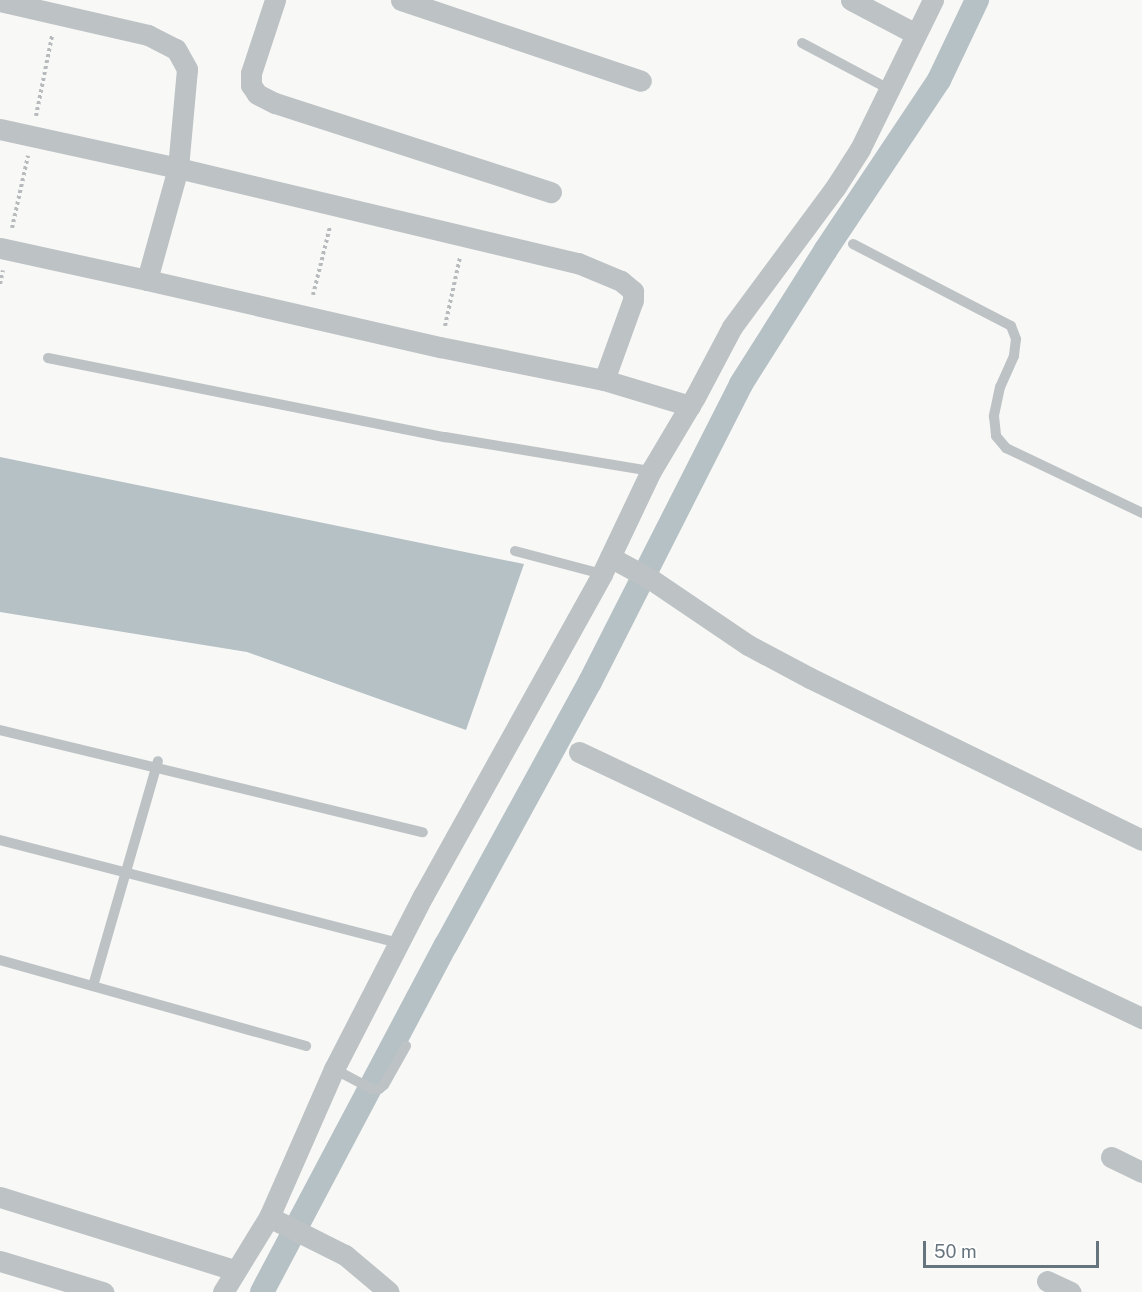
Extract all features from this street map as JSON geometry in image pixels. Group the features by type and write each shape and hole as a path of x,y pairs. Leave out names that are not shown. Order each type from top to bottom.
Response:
{"street":[{"path":"275,0 251,73 251,85 257,94 274,103 550,192"},
{"path":"401,0 641,81"},
{"path":"851,0 916,34"},
{"path":"224,1292 234,1270 269,1216 340,1073 399,943 608,563 651,471 690,406 732,327 835,188 860,149 933,0"},
{"path":"0,1 148,35 176,48 183,57 187,69 178,168 147,280"},
{"path":"0,129 178,168 578,263 621,281 633,291 633,300 604,380"},
{"path":"4,249 440,347 604,380 690,406"},
{"path":"608,563 652,580 748,645 810,678 1142,840"},
{"path":"579,752 1142,1018"},
{"path":"1111,1157 1142,1172"},
{"path":"0,1197 234,1270"},
{"path":"269,1216 345,1256 389,1292"},
{"path":"0,1261 103,1292"},
{"path":"1047,1281 1071,1292"}],"lane":[{"path":"802,44 889,89"},
{"path":"853,244 1011,326 1016,339 1014,356 1000,387 994,416 996,436 1006,448 1142,513"},
{"path":"48,358 446,437 651,471"},
{"path":"515,551 608,563"},
{"path":"0,730 157,764 423,832"},
{"path":"93,986 157,764"},
{"path":"0,840 399,943"},
{"path":"0,960 306,1046"},
{"path":"340,1073 372,1089 379,1089 384,1085 406,1046"}],"path":[{"path":"4,249 32,136 57,14"},
{"path":"308,317 335,206"},
{"path":"440,347 465,236"}],"shaded area":[{"path":"0,457 524,564 466,730 247,652 0,612"}],"waterway":[{"path":"262,1292 446,945 590,682 741,384 825,251 939,80 977,0"}]}
